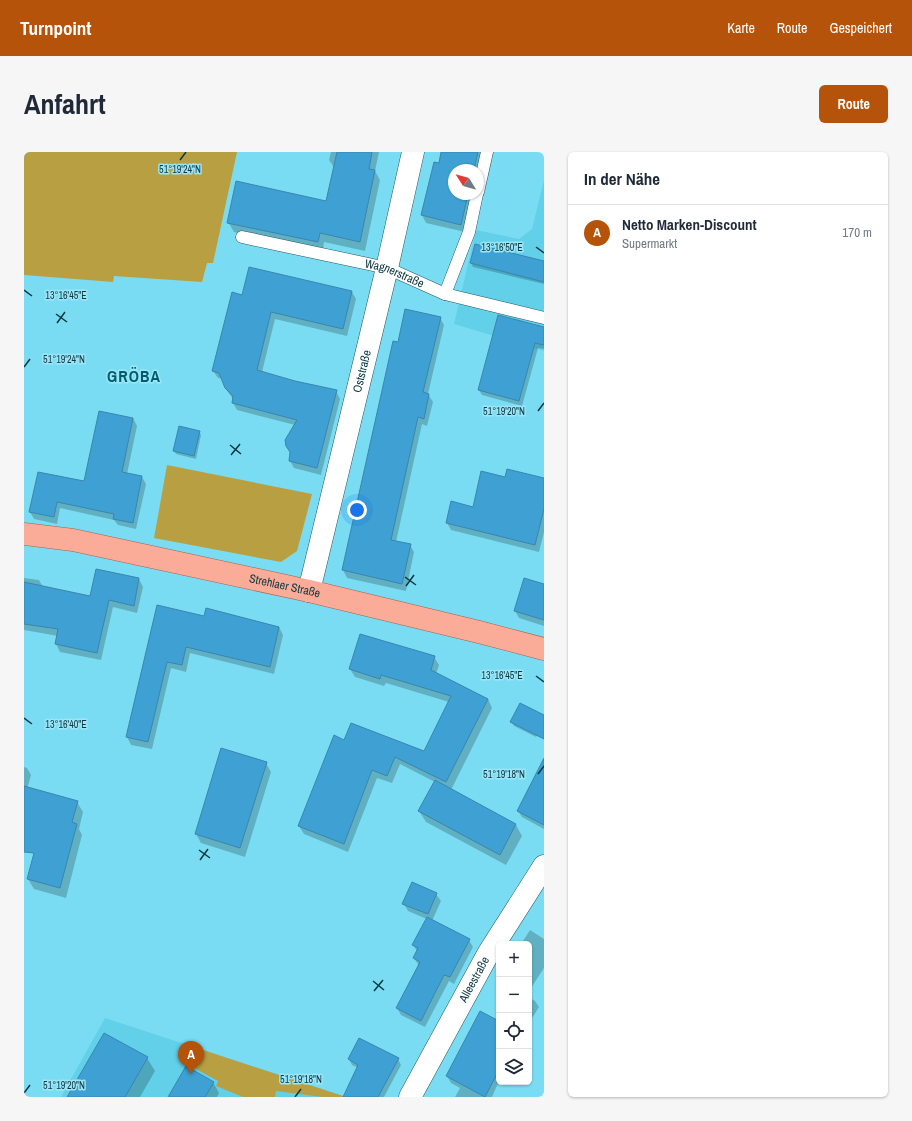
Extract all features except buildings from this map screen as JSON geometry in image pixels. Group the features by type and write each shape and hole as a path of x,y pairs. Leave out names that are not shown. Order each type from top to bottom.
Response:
{"main road":[{"name":"Strehlaer Straße","path":"24,534 74,540 310,591 544,649"}],"street":[{"name":"Oststraße","path":"310,591 413,152"},
{"name":"Alleestraße","path":"410,1097 488,954 544,866"}],"lane":[{"path":"484,166 487,152"},
{"path":"445,294 469,232 476,200"},
{"name":"Wagnerstraße","path":"242,237 387,268 445,294 544,318"}],"shaded area":[{"path":"24,152 237,152 213,263 207,263 202,282 114,276 113,282 24,275"},
{"path":"544,180 544,351 454,324 476,230 519,239 532,229"},
{"path":"167,465 312,494 297,551 281,562 154,538"},
{"path":"105,1018 292,1079 346,1097 61,1097"},
{"path":"197,1048 346,1097 322,1097 276,1091 275,1097 243,1097 216,1086 218,1081 187,1064"}],"place":[{"name":"Netto Marken-Discount","path":"191,1074"}],"district":[{"name":"GRÖBA","path":"134,376"}]}
